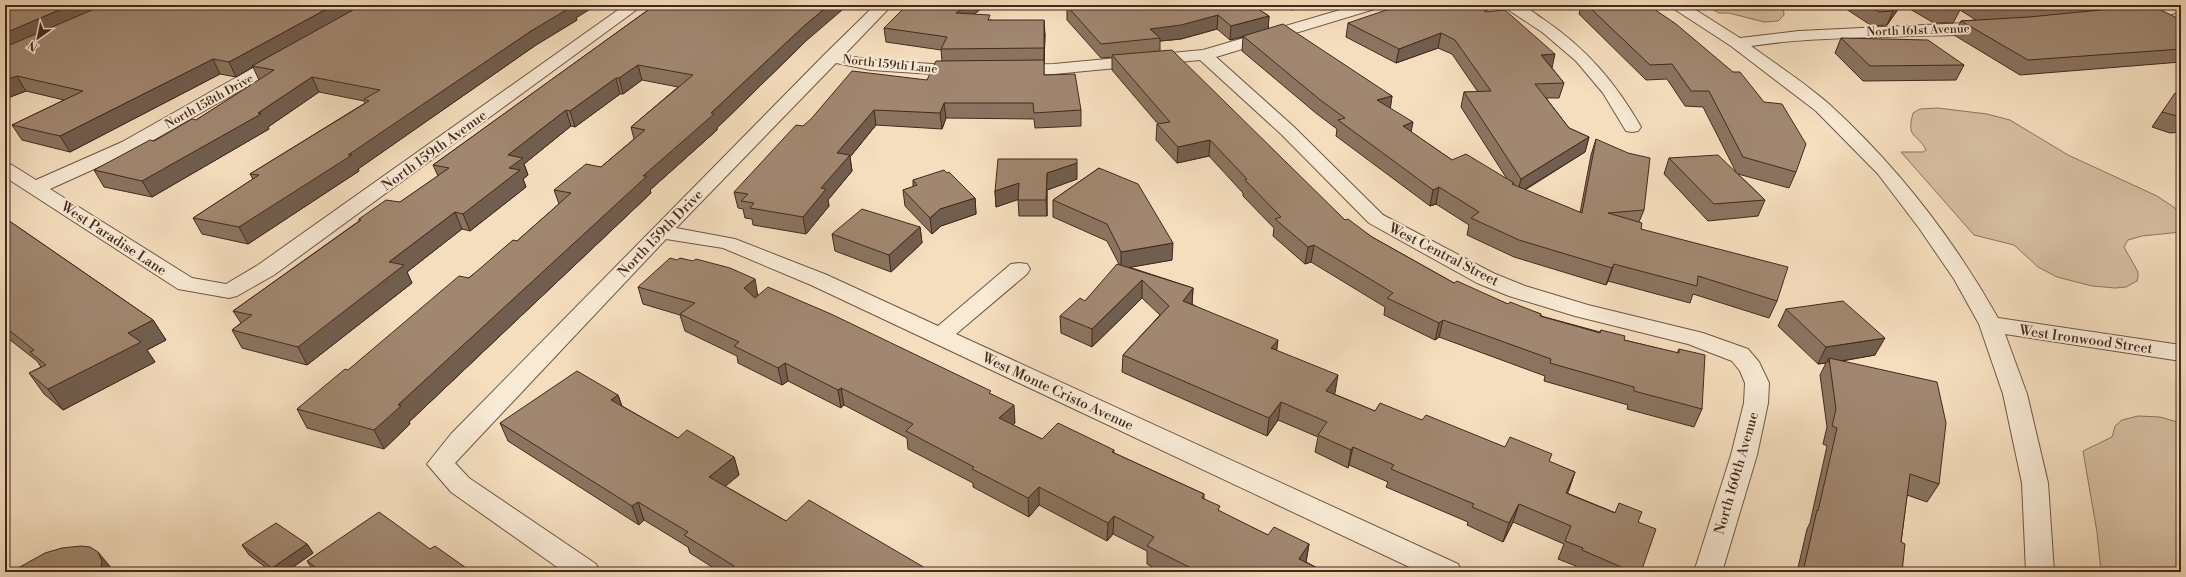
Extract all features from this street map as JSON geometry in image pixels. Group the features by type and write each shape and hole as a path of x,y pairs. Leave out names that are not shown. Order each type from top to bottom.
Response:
{"street":[{"name":"North 159th Avenue","path":"230,291 266,270 635,5"},
{"name":"North 159th Drive","path":"586,572 460,485 440,464 460,440 661,232 884,5"},
{"path":"999,70 1054,69 1204,55 1373,5"},
{"path":"1510,5 1542,24 1580,56 1603,81 1632,127"},
{"path":"1676,5 1695,15 1737,43 1822,108 1885,170 1927,224 1957,267 1990,324 2015,394 2035,483 2040,572"},
{"path":"2115,15 2169,7"},
{"path":"1956,16 1975,28"},
{"name":"North 161st Avenue","path":"1737,43 1808,35 1975,28 2006,25"},
{"name":"North 158th Drive","path":"35,188 129,146 296,52"},
{"name":"West Central Street","path":"1204,55 1287,130 1376,219 1485,278 1517,291 1583,311 1695,338 1740,355"},
{"name":"North 159th Lane","path":"831,58 871,64 951,71 975,70"},
{"name":"West Paradise Lane","path":"5,169 186,284 230,291"},
{"name":"West Monte Cristo Avenue","path":"661,232 728,243 819,280 1448,572"},
{"path":"940,336 1019,269"},
{"name":"West Ironwood Street","path":"1990,324 2181,353"},
{"name":"North 160th Avenue","path":"1708,572 1744,455 1756,403 1757,383 1752,368 1740,355"}],"shaded area":[{"path":"1704,5 1783,5 1784,15 1778,21 1764,22 1729,13 1719,13"},
{"path":"1938,108 1987,114 2010,120 2068,155 2157,196 2181,214 2181,232 2142,236 2128,240 2124,247 2138,272 2137,281 2126,287 2115,288 2092,286 2057,277 2038,267 2014,245 1974,235 1901,152 1923,152 1926,150 1923,144 1912,132 1911,122 1913,113 1920,109"},
{"path":"2138,416 2160,417 2181,423 2181,572 2101,572 2097,532 2083,451 2112,437 2115,426 2122,420"}],"building":[{"path":"5,5 71,5 5,33"},
{"path":"104,5 334,5 229,62 213,59 60,136 12,125 83,91 17,76 5,80 5,47"},
{"path":"362,5 573,6 531,31 348,155 352,155 239,227 193,218 259,175 250,174 369,101 364,99 380,90 312,77 258,113 261,114 142,181 94,170 150,140 154,141 192,119 196,120 274,70 252,66"},
{"path":"655,5 829,5 804,26 711,113 714,114 643,176 647,176 398,405 401,406 374,430 297,409 345,369 348,370 459,276 469,278 513,240 517,241 571,193 554,190 586,164 601,167 645,130 631,127 693,75 638,65 619,78 616,78 570,111 566,110 508,155 523,158 509,168 520,170 463,214 455,212 389,262 404,265 298,347 232,330 252,315 233,311 361,220 359,219 386,200 400,202 449,168 433,165"},
{"path":"907,5 967,5 956,13 990,15 988,20 1044,20 1044,48 941,49 947,37 884,28"},
{"path":"1067,5 1252,5 1269,16 1231,26 1218,15 1181,25 1150,29 1160,38 1101,44"},
{"path":"1401,5 1483,5 1485,12 1505,10 1555,54 1541,55 1564,83 1535,84 1569,128 1589,137 1521,179 1464,92 1491,91 1455,40 1441,33 1399,49 1348,23"},
{"path":"1587,5 1648,5 1676,24 1733,72 1740,72 1764,102 1782,104 1806,144 1796,172 1743,157 1709,91 1691,91 1672,64 1650,65"},
{"path":"1868,5 1898,5 1893,11 1879,12"},
{"path":"1933,5 1954,5 1960,9 1941,9"},
{"path":"1981,5 2014,5 1985,8"},
{"path":"2151,5 2181,20 2181,49 2028,60 1961,21 2029,17"},
{"path":"1283,24 1392,96 1377,100 1413,122 1403,126 1452,160 1466,154 1514,183 1512,184 1582,213 1596,139 1628,153 1650,158 1644,210 1608,213 1642,223 1641,229 1788,267 1777,301 1698,276 1697,286 1614,264 1612,268 1519,240 1471,218 1479,212 1439,187 1433,190 1338,120 1345,118 1319,99 1243,36"},
{"path":"1841,38 1928,40 1964,65 1870,66"},
{"path":"1172,50 1345,220 1348,219 1372,237 1454,283 1457,281 1508,304 1510,302 1541,314 1540,316 1600,333 1601,330 1625,336 1624,340 1679,353 1679,349 1705,355 1702,409 1634,391 1634,387 1550,363 1551,359 1443,320 1439,323 1387,298 1393,293 1314,245 1308,247 1275,219 1281,217 1245,180 1247,179 1210,140 1178,147 1157,124 1170,122 1112,55"},
{"path":"1044,60 1044,75 1075,74 1081,110 1034,113 1033,103 944,103 940,113 874,110 837,153 850,155 821,188 826,189 803,217 750,208 754,203 741,201 748,194 734,192 796,125 803,126 811,119 852,71 927,80 936,61"},
{"path":"2175,93 2181,93 2181,117 2162,112"},
{"path":"1718,155 1765,200 1714,204 1669,158"},
{"path":"998,159 1077,159 1077,163 1047,173 1046,200 1018,200 1019,183 995,191"},
{"path":"1099,168 1138,184 1173,243 1121,252 1107,224 1053,200"},
{"path":"944,170 947,173 949,172 975,198 940,209 930,218 903,190 917,185 913,180"},
{"path":"862,209 920,227 889,255 832,234"},
{"path":"5,218 153,320 128,333 141,342 48,389 29,373 46,365 30,352 34,350 5,327"},
{"path":"670,258 677,260 680,258 693,261 696,259 730,268 755,279 744,288 755,298 768,287 831,314 991,391 989,393 1014,405 999,418 1042,439 1058,423 1114,450 1112,452 1204,494 1202,498 1220,506 1218,510 1268,535 1274,527 1309,544 1299,559 1325,572 1199,572 1147,546 1154,537 1114,516 1108,523 1039,487 1028,498 972,469 974,467 906,431 913,424 841,388 838,390 785,363 778,368 734,346 739,342 680,314 695,303 638,287"},
{"path":"1117,264 1193,288 1183,301 1278,340 1271,348 1338,375 1326,391 1375,411 1380,403 1422,420 1426,415 1505,447 1510,437 1552,454 1549,461 1575,472 1566,493 1615,513 1619,503 1642,512 1638,522 1656,529 1641,572 1629,567 1628,570 1565,541 1571,526 1519,504 1509,523 1472,507 1474,504 1391,469 1394,465 1353,447 1351,450 1318,435 1327,422 1281,402 1269,418 1123,355 1169,306 1142,280 1092,329 1060,316 1080,298 1085,301"},
{"path":"1843,301 1885,338 1826,347 1786,309"},
{"path":"1829,358 1937,382 1946,423 1939,484 1910,474 1901,542 1905,544 1902,572 1803,572 1837,428 1832,426 1836,409"},
{"path":"577,371 618,395 611,400 678,438 687,430 734,457 709,477 786,521 809,500 932,572 791,572 782,567 776,572 735,572 730,569 734,566 684,535 688,532 638,502 632,506 500,423"},
{"path":"379,512 430,549 435,546 472,572 322,572 307,561"},
{"path":"276,523 307,544 272,568 242,545"},
{"path":"81,546 90,547 98,552 102,561 99,572 13,572 45,553 62,548"},
{"path":"1364,569 1370,572 1362,572"}]}
